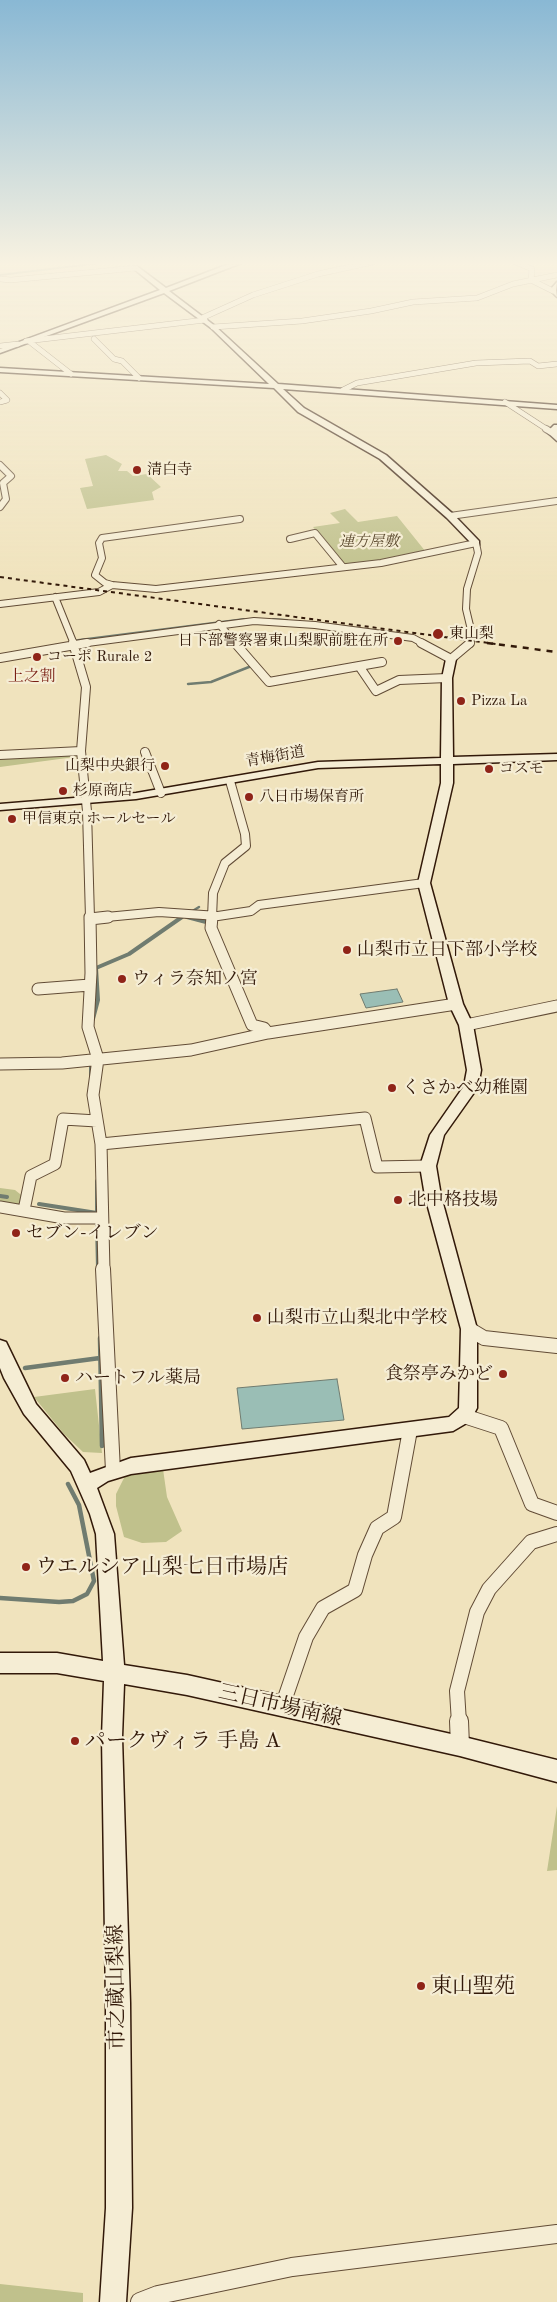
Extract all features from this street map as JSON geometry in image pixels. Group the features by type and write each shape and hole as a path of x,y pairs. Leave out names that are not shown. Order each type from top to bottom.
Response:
{"street":[{"path":"65,369 71,374"},
{"path":"130,369 139,378"},
{"path":"86,1486 102,1475 131,1466 453,1424 464,1416 468,1408 469,1330 433,1196 428,1166 437,1136 452,1110 471,1087 473,1057 466,1025 456,1004 424,883 447,783 447,678 451,659 470,645 472,634 466,609 467,589 478,553 476,543 450,516 383,457 301,410 256,369"},
{"path":"344,390 358,383 438,369"},
{"path":"0,370 344,390 557,406"},
{"path":"0,393 7,400 0,402"},
{"path":"505,402 554,429 557,439"},
{"path":"0,465 11,476 3,483 6,499 0,506"},
{"path":"450,516 557,501"},
{"path":"240,519 102,538 99,543 102,558 95,575 105,583 112,585 156,589 397,560 476,543"},
{"path":"290,539 314,533 343,567"},
{"path":"0,604 99,592 112,585"},
{"path":"55,597 74,644 86,687 81,751 86,800 90,919 88,1027 89,1036 96,1045 98,1059 93,1095 101,1144 101,1218 113,1471"},
{"path":"0,658 74,644 219,624 265,621 315,625 413,638 451,659"},
{"path":"219,624 268,682 382,662"},
{"path":"359,666 376,691 398,680 447,678"},
{"path":"0,755 81,751"},
{"path":"145,752 161,793"},
{"name":"青梅街道","path":"0,807 161,793 318,765 557,758"},
{"path":"230,781 245,834 246,846 225,863 213,893 211,919 228,972 252,1025 264,1028 268,1033"},
{"path":"90,919 159,912 211,919 251,911 259,905 424,883"},
{"path":"38,989 90,985"},
{"path":"0,1064 62,1063 191,1050 268,1033 456,1004"},
{"path":"466,1025 557,1006"},
{"path":"101,1144 365,1118 377,1167 428,1166"},
{"path":"24,1210 31,1176 55,1164 63,1119 97,1122"},
{"path":"0,1207 64,1218 101,1218"},
{"path":"469,1330 484,1338 557,1346"},
{"name":"市之蔵山梨線","path":"0,1347 13,1378 30,1409 78,1466 99,1514 105,1534 114,1672 112,1737 119,2208 113,2302"},
{"path":"464,1416 501,1428 532,1504 557,1513"},
{"path":"282,1707 306,1637 323,1608 355,1590 365,1555 377,1528 394,1517 406,1461 410,1430"},
{"path":"460,1746 457,1691 477,1612 489,1589 531,1542 557,1534"},
{"name":"三日市場南線","path":"0,1663 43,1662 187,1685 460,1746 557,1771"},
{"path":"140,2302 158,2294 292,2267 557,2234"}],"green space":[{"path":"106,455 122,464 118,471 127,471 133,476 147,474 161,487 152,492 154,500 87,509 80,488 93,486 85,459"},
{"name":"連方屋敷","path":"345,509 358,522 397,516 426,552 380,562 346,565 313,527 340,523 330,513"},
{"path":"81,751 82,756 0,767 0,755"},
{"path":"0,1188 15,1190 25,1198 24,1210 0,1207"},
{"path":"95,1389 102,1453 83,1452 64,1434 34,1397"},
{"path":"162,1462 167,1497 182,1531 166,1542 142,1543 124,1537 116,1506 116,1494 124,1478 131,1466"},
{"path":"557,1806 557,1870 547,1871"},
{"path":"0,2284 83,2293 83,2302 0,2302"}],"water":[{"path":"397,989 403,1002 366,1008 360,994"},
{"path":"337,1379 344,1420 242,1429 237,1388"}],"waterway":[{"path":"78,640 244,619"},
{"path":"273,619 287,620"},
{"path":"188,684 211,682 254,665"},
{"path":"191,912 199,907"},
{"path":"180,918 185,915"},
{"path":"93,1019 98,1000 96,968 129,954 182,917"},
{"path":"189,917 206,922 211,921"},
{"path":"91,1065 91,1076"},
{"path":"39,1204 97,1213 97,1181"},
{"path":"0,1196 7,1197"},
{"path":"97,1223 98,1268"},
{"path":"100,1338 102,1446"},
{"path":"25,1368 100,1358"},
{"path":"0,1598 59,1602 73,1601 87,1594 94,1581 79,1505 68,1484"}],"railway":[{"path":"0,577 496,644"},
{"path":"487,643 557,652"}],"place":[{"name":"清白寺","path":"137,470"},
{"name":"東山梨","path":"438,634"},
{"name":"日下部警察署東山梨駅前駐在所","path":"398,641"},
{"name":"コーポ Rurale 2","path":"37,657"},
{"name":"Pizza La","path":"461,701"},
{"name":"山梨中央銀行","path":"165,766"},
{"name":"コスモ","path":"489,769"},
{"name":"杉原商店","path":"63,791"},
{"name":"八日市場保育所","path":"249,797"},
{"name":"甲信東京 ホールセール","path":"12,819"},
{"name":"山梨市立日下部小学校","path":"347,950"},
{"name":"ウィラ奈知ノ宮","path":"122,979"},
{"name":"くさかべ幼稚園","path":"392,1088"},
{"name":"北中格技場","path":"398,1200"},
{"name":"セブン-イレブン","path":"16,1233"},
{"name":"山梨市立山梨北中学校","path":"257,1318"},
{"name":"食祭亭みかど","path":"503,1374"},
{"name":"ハートフル薬局","path":"65,1378"},
{"name":"ウエルシア山梨七日市場店","path":"26,1567"},
{"name":"パークヴィラ 手島 A","path":"75,1741"},
{"name":"東山聖苑","path":"421,1986"}],"district":[{"name":"上之割","path":"32,677"}]}
